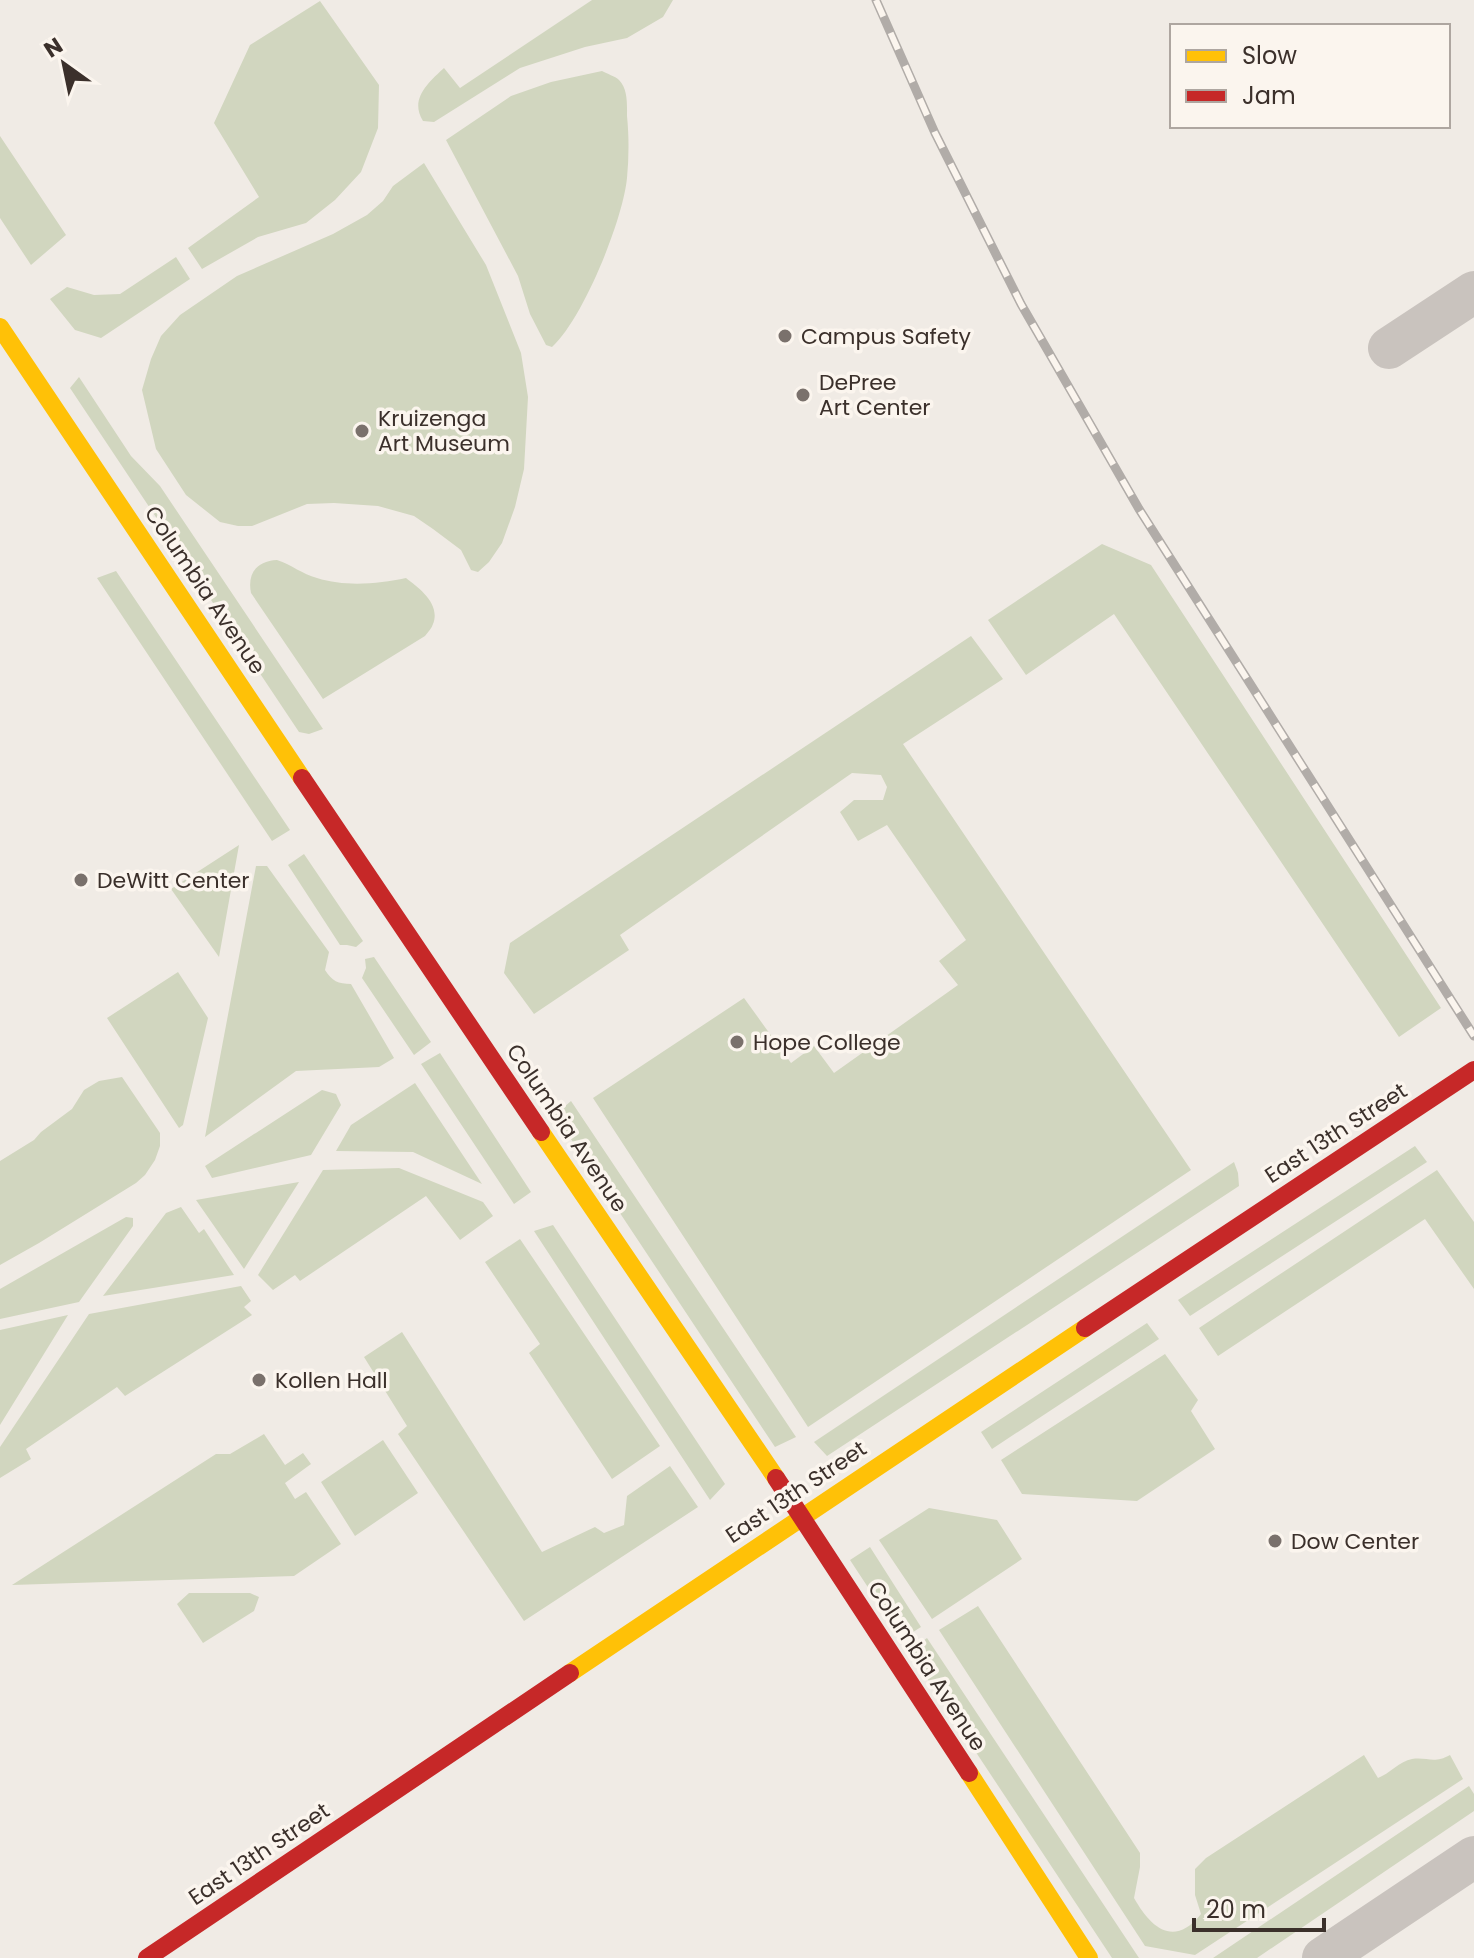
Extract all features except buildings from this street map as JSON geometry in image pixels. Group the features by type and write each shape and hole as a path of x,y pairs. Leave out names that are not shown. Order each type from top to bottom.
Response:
{"street":[{"path":"1389,348 1474,292"},
{"name":"Columbia Avenue","path":"0,327 802,1517 1089,1958"},
{"name":"East 13th Street","path":"147,1958 1474,1070"},
{"path":"1323,1958 1474,1857"}],"green space":[{"path":"592,0 673,0 663,17 627,38 585,47 520,68 434,122 423,121 419,113 420,98 427,85 444,68 460,88"},
{"path":"320,1 379,85 378,128 361,172 335,200 306,223 258,237 202,269 188,248 259,197 214,123 250,45"},
{"path":"602,71 619,80 626,97 628,154 624,196 600,268 576,315 552,347 546,345 530,314 518,276 446,140 511,96 551,82"},
{"path":"0,136 66,235 31,265 0,218"},
{"path":"424,163 486,265 521,353 528,397 524,469 502,543 478,572 471,570 461,550 414,516 378,506 307,504 252,526 220,522 186,495 156,449 142,390 161,336 180,315 237,276 333,234 367,215 383,201 393,186"},
{"path":"176,257 190,279 101,338 75,330 50,299 67,287 94,295 120,294"},
{"path":"79,377 131,456 160,486 323,729 309,734 299,732 70,388"},
{"path":"1102,544 1151,565 1441,1008 1399,1037 1114,614 1026,675 988,620"},
{"path":"277,560 312,576 339,583 373,583 406,578 431,603 435,617 432,626 425,636 323,699 251,593 255,569"},
{"path":"116,571 290,830 272,841 97,578"},
{"path":"971,636 1003,679 903,744 1191,1170 808,1427 593,1098 744,998 791,1063 814,1046 834,1073 958,985 939,961 966,940 887,825 858,841 840,812 854,800 883,800 887,787 881,775 852,773 620,935 629,950 534,1014 504,973 510,943"},
{"path":"239,845 219,957 171,889"},
{"path":"304,854 363,941 356,947 340,945 288,865"},
{"path":"256,866 267,866 329,952 325,970 336,981 351,984 394,1058 379,1067 296,1071 205,1137"},
{"path":"374,957 431,1042 414,1055 362,978 365,959"},
{"path":"178,972 208,1018 183,1125 179,1128 107,1018"},
{"path":"440,1053 531,1192 514,1204 421,1064"},
{"path":"122,1077 160,1133 155,1160 136,1183 0,1265 0,1161 34,1140 72,1109 84,1090 99,1081"},
{"path":"415,1083 482,1184 413,1152 336,1151 351,1125"},
{"path":"322,1090 336,1094 341,1105 311,1155 212,1178 205,1166"},
{"path":"571,1101 796,1437 775,1447 555,1115"},
{"path":"1415,1146 1427,1162 1190,1316 1178,1300"},
{"path":"1234,1162 1239,1186 827,1456 814,1442"},
{"path":"399,1168 483,1202 493,1216 460,1240 426,1196 300,1281 295,1275 273,1290 258,1275 323,1170"},
{"path":"1437,1170 1474,1222 1474,1289 1425,1219 1218,1356 1199,1328"},
{"path":"299,1182 244,1269 196,1200"},
{"path":"181,1207 199,1233 204,1229 234,1275 103,1296 166,1213"},
{"path":"126,1217 133,1218 133,1226 79,1302 0,1319 0,1289"},
{"path":"553,1225 725,1484 710,1500 534,1231"},
{"path":"520,1239 660,1446 612,1479 529,1353 540,1344 485,1262"},
{"path":"241,1286 251,1301 244,1307 252,1315 125,1396 117,1387 26,1449 31,1459 0,1478 0,1447 89,1314"},
{"path":"68,1315 0,1425 0,1330"},
{"path":"1147,1323 1159,1339 992,1449 981,1432"},
{"path":"402,1332 542,1552 595,1527 604,1533 624,1525 627,1496 670,1466 698,1507 524,1621 398,1434 407,1426 364,1357"},
{"path":"1165,1354 1198,1400 1191,1411 1215,1449 1137,1501 1022,1494 1001,1460"},
{"path":"264,1434 285,1465 303,1453 311,1464 285,1483 295,1499 306,1492 341,1544 294,1576 12,1585 216,1454 230,1454"},
{"path":"383,1440 418,1493 355,1536 321,1482"},
{"path":"929,1508 997,1520 1022,1559 932,1619 879,1540"},
{"path":"870,1547 921,1627 902,1639 850,1560"},
{"path":"189,1593 250,1593 259,1597 254,1611 203,1643 177,1604"},
{"path":"978,1606 1140,1853 1134,1898 1148,1918 1164,1930 1182,1930 1201,1914 1195,1895 1195,1869 1206,1858 1364,1755 1378,1778 1408,1760 1435,1760 1450,1755 1463,1779 1195,1955 1145,1946 939,1630"},
{"path":"927,1638 1139,1958 1112,1958 909,1651"},
{"path":"1469,1786 1474,1794 1474,1811 1257,1958 1213,1958"}],"railway":[{"path":"876,0 935,133 1021,304 1139,509 1474,1036"}],"traffic: slow":[{"path":"0,327 302,778"},
{"path":"541,1132 776,1478"},
{"path":"570,1673 1085,1328"},
{"path":"969,1773 1089,1958"}],"traffic: jam":[{"path":"302,778 541,1132"},
{"path":"1085,1328 1474,1070"},
{"path":"776,1478 969,1773"},
{"path":"147,1958 570,1673"}],"place":[{"name":"Campus Safety","path":"785,336"},
{"name":"DePree Art Center","path":"803,395"},
{"name":"Kruizenga Art Museum","path":"362,431"},
{"name":"DeWitt Center","path":"81,880"},
{"name":"Hope College","path":"737,1042"},
{"name":"Kollen Hall","path":"259,1380"},
{"name":"Dow Center","path":"1275,1541"}]}
